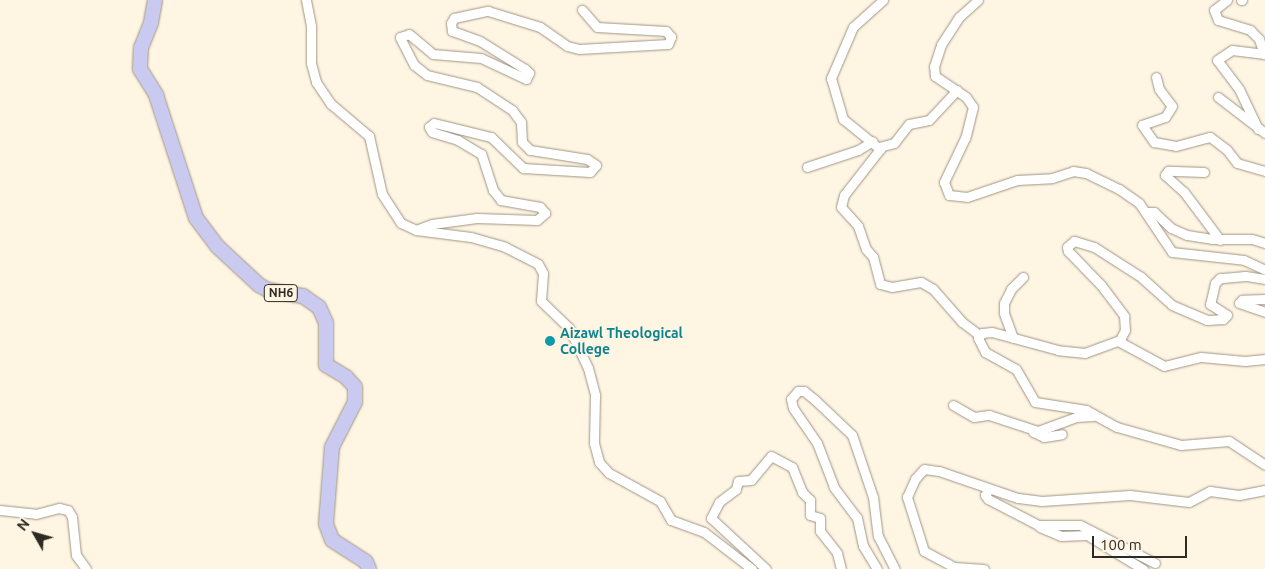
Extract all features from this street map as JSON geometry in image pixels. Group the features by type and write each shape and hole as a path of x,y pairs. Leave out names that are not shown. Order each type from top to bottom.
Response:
{"highway":[{"name":"NH6","path":"155,0 151,23 141,48 140,69 156,95 196,218 218,247 259,285 268,290 303,296 319,307 326,323 326,365 346,378 355,388 355,402 332,446 326,524 332,540 366,562 369,569"}],"street":[{"path":"306,0 311,26 311,63 316,82 330,104 369,136 385,201 401,223 416,230 471,238 522,254 538,264 543,274 541,300 569,328 588,368 595,395 594,443 600,462 610,474 660,502 672,520 704,532 752,569"},
{"path":"883,0 853,27 831,78 843,119 876,144 879,152 841,204 858,226 866,248 874,258 879,282 892,287 921,282 936,292 958,318 979,335"},
{"path":"978,0 960,18 942,45 934,66 936,76 972,103 974,112 944,182 949,194 967,198 1017,180 1052,178 1073,171 1086,173 1119,189 1148,212 1172,252 1244,260 1265,270"},
{"path":"1227,0 1214,10 1218,20 1250,30 1259,39 1265,54 1232,50 1217,60 1240,89 1261,131"},
{"path":"416,230 432,224 477,218 537,220 545,213 540,207 501,200 494,190 481,154 466,143 432,132 429,129 432,124 442,124 491,137 520,166 527,168 590,172 596,165 587,159 530,150 522,142 521,122 512,110 477,87 427,75 414,65 400,37 409,34 433,54 481,58 526,79 528,74 525,69 480,41 452,31 451,23 454,18 488,11 540,27 567,46 578,49 668,44 671,38 666,30 597,26 582,10"},
{"path":"1156,77 1159,88 1172,106 1165,117 1142,125 1154,142 1176,146 1210,137 1227,150 1237,163 1265,171"},
{"path":"807,167 876,144 894,143 909,124 929,120 957,90"},
{"path":"1218,97 1241,112 1261,131"},
{"path":"1204,172 1168,171 1165,176 1184,192 1220,240"},
{"path":"1148,212 1158,214 1176,231 1220,240 1252,239 1265,243"},
{"path":"979,335 989,331 1058,350 1085,353 1118,341 1126,330 1124,316 1101,284 1068,251 1070,242 1094,246 1141,277 1172,305 1207,320 1223,319 1228,315 1210,304 1215,283 1220,278 1246,276 1265,279"},
{"path":"1013,338 1004,313 1004,303 1011,289 1023,277"},
{"path":"1265,299 1242,300 1239,303 1265,312"},
{"path":"979,335 978,342 985,352 1016,369 1036,402 1097,413 1117,427 1180,445 1229,441 1265,465"},
{"path":"1118,341 1164,366 1201,357 1245,361 1265,359"},
{"path":"877,569 863,546 857,518 834,487 817,443 793,408 791,398 798,391 804,391 852,434 873,497 881,545 895,569"},
{"path":"953,406 974,417 989,415 1029,428 1045,430 1069,418 1082,415 1091,417 1097,413"},
{"path":"1029,428 1044,437 1062,434"},
{"path":"766,569 711,518 719,502 736,489 738,481 751,480 771,456 792,467 802,492 810,500 810,514 820,518 820,531 837,552 841,569"},
{"path":"984,569 954,567 924,551 907,498 915,479 924,469 939,471 989,490 1042,500 1130,496 1189,502 1210,491 1239,495 1265,490"},
{"path":"989,490 985,494 988,499 1057,535 1087,535 1143,569"},
{"path":"0,510 36,514 59,508 68,510 72,517 76,555 86,569"},
{"path":"1038,525 1080,525 1155,563"}],"place":[{"name":"Aizawl Theological College","path":"550,341"}]}
